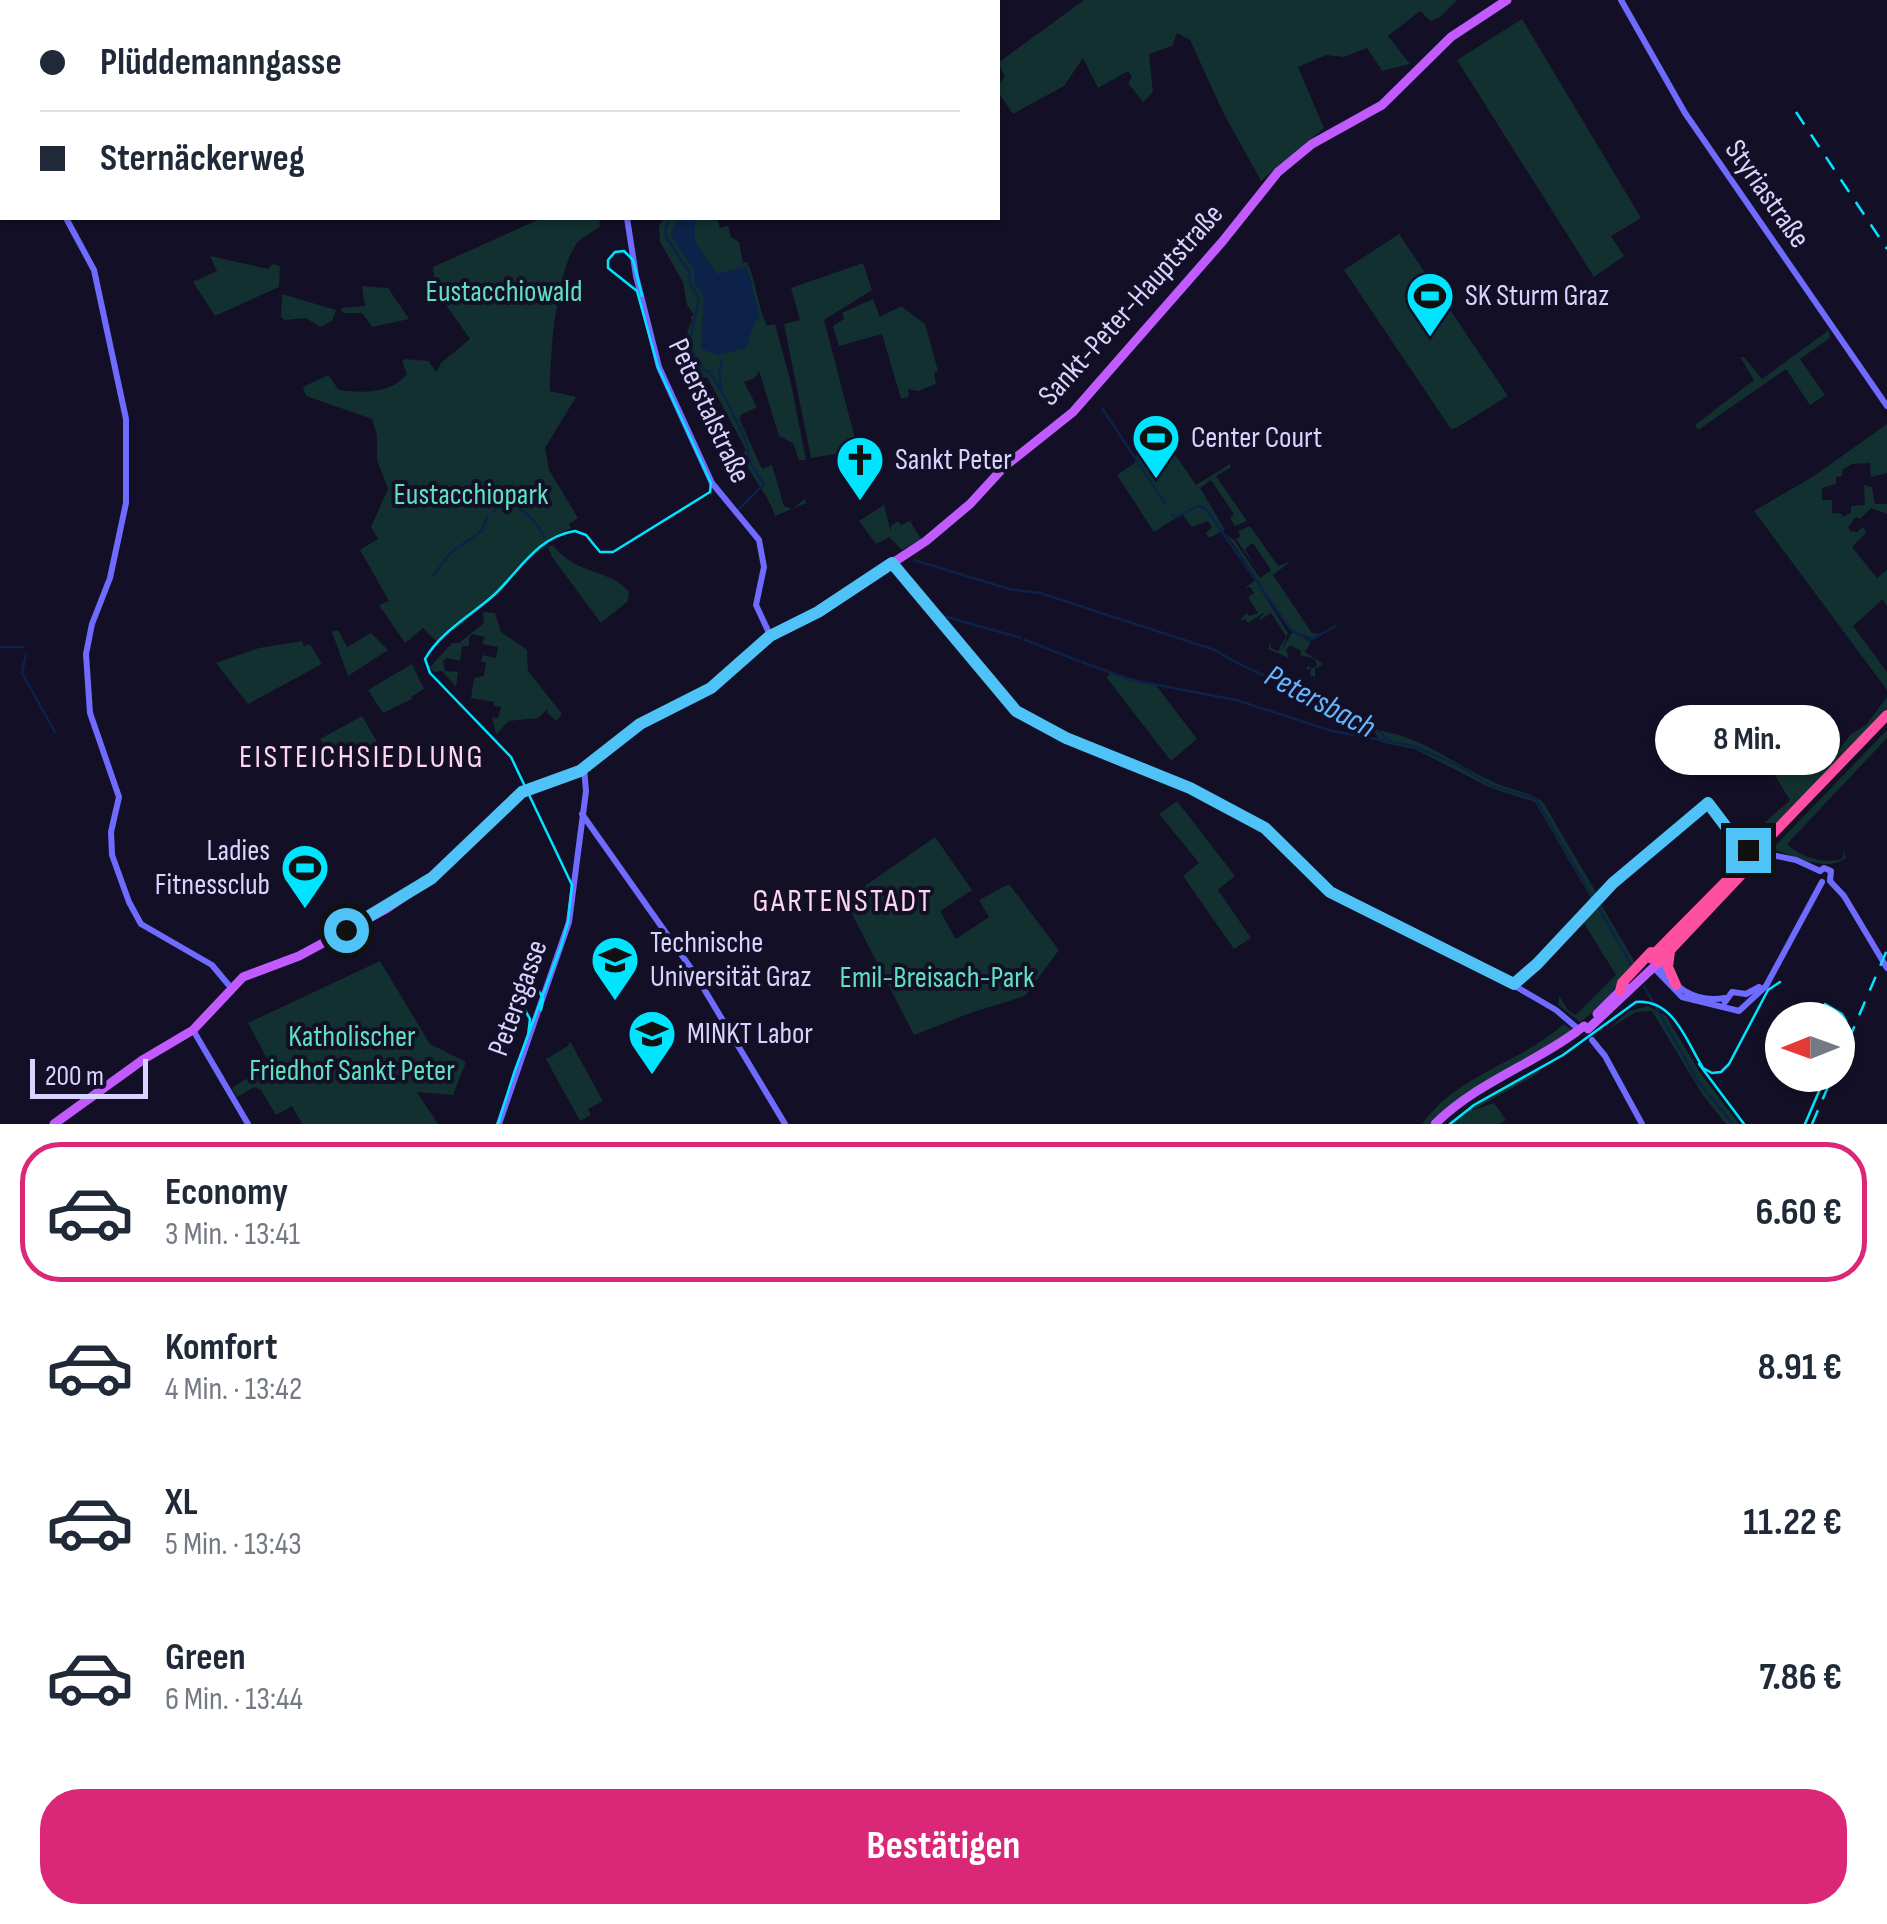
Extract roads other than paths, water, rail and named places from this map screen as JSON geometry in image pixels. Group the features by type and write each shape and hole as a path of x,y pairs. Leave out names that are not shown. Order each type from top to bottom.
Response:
{"highway":[{"path":"1655,968 1887,715"},
{"path":"1655,968 1713,894 1887,724"},
{"path":"1620,991 1622,983 1647,956 1713,894"},
{"path":"1670,950 1668,967 1676,985"}],"main road":[{"name":"Sankt-Peter-Hauptstraße","path":"256,974 299,956 432,878 522,792 584,768 640,724 711,688 770,636 818,612 953,519 1004,468 1073,412 1213,253 1274,175 1312,144 1382,105 1451,37 1507,0"},
{"name":"Styriastraße","path":"1621,0 1686,113 1887,406"},
{"path":"67,220 91,261 126,419 126,503 110,578 92,624 86,654 88,702 119,797 110,832 112,856 126,897 142,924 196,954 225,978 232,989"},
{"name":"Peterstalstraße","path":"627,220 633,261 659,367 711,481 759,540 764,553 756,606 770,636"},
{"path":"892,563 1016,711 1066,738 1181,784 1265,828 1330,892 1514,984 1556,1010 1605,1056 1642,1124"},
{"path":"584,768 587,779 582,814 695,974 785,1124"},
{"path":"1514,984 1596,899 1708,803 1739,844 1820,871 1831,871 1763,990 1737,1012 1725,1002 1699,999 1655,968"},
{"name":"Petersgasse","path":"499,1124 564,939 582,814"},
{"path":"1820,871 1818,877 1844,896 1887,968"},
{"path":"1443,1124 1478,1097 1546,1060 1655,968"},
{"path":"1435,1124 1475,1092 1583,1032 1620,991 1655,968"},
{"path":"1655,968 1677,993 1690,1000 1725,1002"},
{"path":"225,978 256,974"},
{"path":"232,989 256,974"},
{"path":"1725,1002 1732,992 1753,992 1770,975"},
{"path":"54,1124 140,1060 193,1030 242,977"},
{"path":"1741,994 1745,1004"},
{"path":"193,1030 248,1124"}],"water":[{"path":"695,220 695,242 717,274 747,266 760,319 754,323 746,348 719,355 701,349 704,297 695,284 693,269 671,235 675,222"}],"waterway":[{"name":"Petersbach","path":"668,220 665,235 690,273 689,281 699,299 690,340 692,350 729,405 746,441 751,465 764,484 739,509"},
{"path":"721,389 722,361"},
{"path":"1102,408 1165,503"},
{"path":"493,512 507,497"},
{"path":"513,501 545,537"},
{"path":"1173,515 1175,518 1198,506 1206,509 1291,630 1310,640 1336,626"},
{"path":"433,576 450,553 482,531 487,517"},
{"name":"Petersbach","path":"914,560 1009,589 1040,593 1215,650 1349,712 1389,740"},
{"path":"940,615 1021,638"},
{"path":"1025,640 1079,661"},
{"path":"0,647 23,647"},
{"path":"26,654 22,673 55,732"},
{"name":"Petersbach","path":"1082,662 1132,680 1236,700 1332,731 1414,746 1492,786 1536,799 1632,966"},
{"name":"Petersbach","path":"1644,986 1698,1082 1733,1124"}],"tram line":[{"path":"615,252 624,251 633,260 642,296"},
{"path":"498,1124 561,946 572,885 511,757 430,673 425,659 448,632 495,594 530,555 550,540 575,531 586,535 600,552 613,552 710,492 711,483 658,367 637,291 608,268 608,260 615,252"},
{"path":"1450,1124 1474,1105 1563,1055 1636,1002 1649,1003 1669,1014 1703,1068 1721,1072 1768,990 1780,982"},
{"path":"528,1036 530,1019 520,1001 523,992 539,991 543,999 541,1010"},
{"path":"1699,1064 1744,1124"},
{"path":"1805,1124 1819,1092"}],"railway":[{"path":"1796,112 1887,249"},
{"path":"1855,1025 1887,950"},
{"path":"1812,1124 1826,1092"}],"place":[{"name":"SK Sturm Graz","path":"1430,338"},
{"name":"Center Court","path":"1156,480"},
{"name":"Sankt Peter","path":"860,502"},
{"name":"Ladies Fitnessclub","path":"305,910"},
{"name":"Technische Universität Graz","path":"615,1002"},
{"name":"MINKT Labor","path":"652,1076"}],"district":[{"name":"EISTEICHSIEDLUNG","path":"362,757"},
{"name":"GARTENSTADT","path":"843,901"}],"park label":[{"name":"Eustacchiowald","path":"504,292"},
{"name":"Eustacchiopark","path":"471,495"},
{"name":"Emil-Breisach-Park","path":"937,978"},
{"name":"Katholischer Friedhof Sankt Peter","path":"352,1054"}]}
